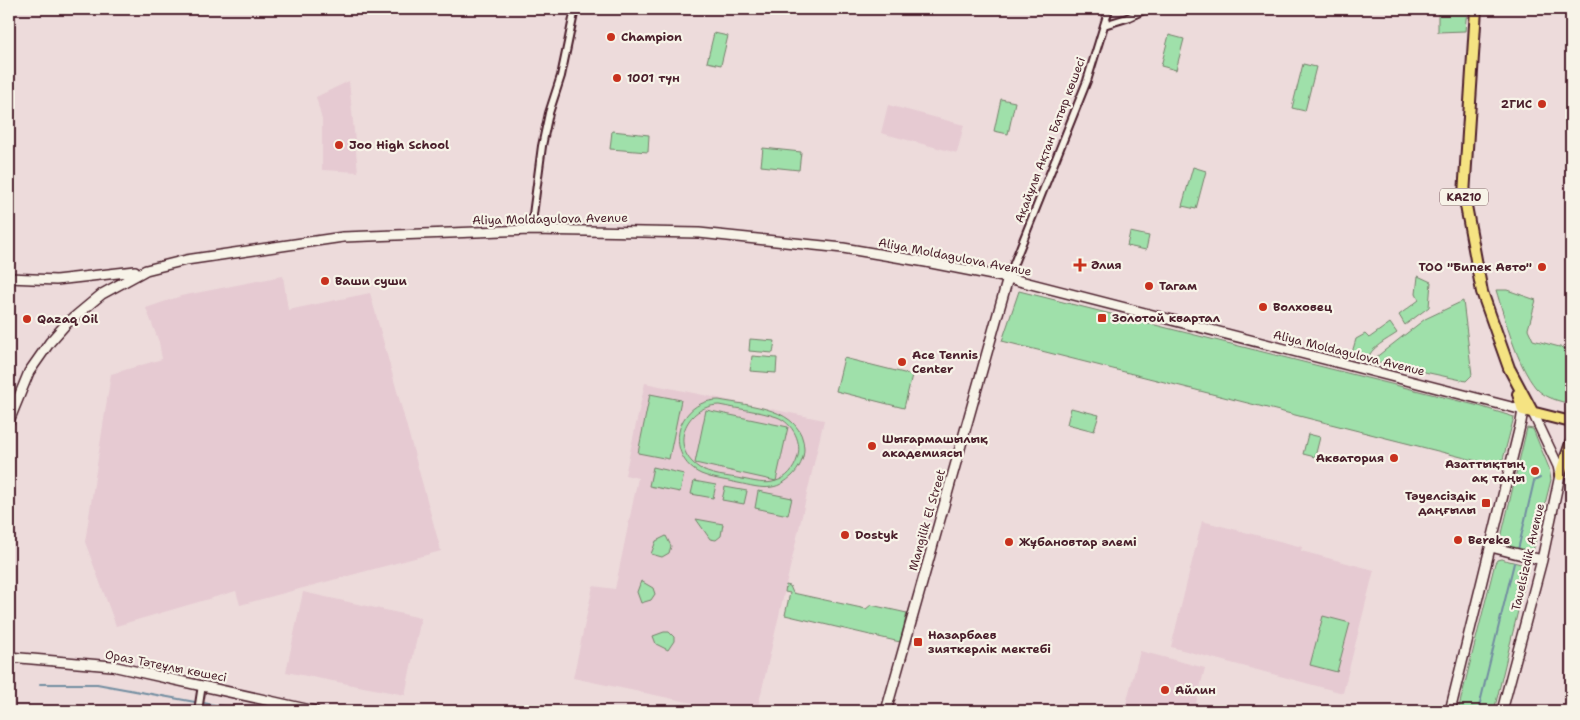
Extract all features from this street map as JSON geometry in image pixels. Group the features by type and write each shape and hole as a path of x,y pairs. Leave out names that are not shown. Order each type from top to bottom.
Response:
{"main road":[{"name":"KAZ10","path":"1476,9 1464,195 1480,286 1503,351 1528,411"},
{"name":"Aliya Moldagulova Avenue","path":"146,270 186,260 342,237 531,230 670,232 747,236 844,248 1008,278 1571,422"},
{"path":"9,278 56,280 146,270"},
{"path":"9,421 11,411 37,358 66,324 102,294 146,270"},
{"name":"Mangilik El Street","path":"886,711 1008,278"},
{"path":"1450,711 1521,422 1528,411 1558,466 1560,474"},
{"path":"1560,474 1571,442"},
{"name":"Tauelsizdik Avenue","path":"1502,711 1542,560 1560,474"},
{"path":"1491,548 1542,560"},
{"name":"Ораз Тәтеұлы көшесі","path":"9,657 112,666 316,711"}],"street":[{"path":"531,230 542,146 549,113 561,76 574,9"},
{"name":"Ақайұлы Ақтан Батыр көшесі","path":"1008,278 1087,81 1109,9"},
{"path":"1104,25 1127,18 1146,9"},
{"path":"198,711 202,686"}],"shaded area":[{"name":"Joo High School","path":"349,81 358,172 322,170 322,120 316,97"},
{"path":"888,105 964,125 957,153 881,133"},
{"path":"283,276 288,310 370,293 441,551 240,605 236,591 116,626 85,542 111,374 162,359 159,342 146,308 181,296"},
{"path":"645,383 824,420 757,711 731,711 573,678 593,586 615,589 638,478 625,475"},
{"path":"1202,521 1302,547 1301,551 1374,570 1343,693 1171,647"},
{"path":"303,592 421,618 405,695 286,672"},
{"name":"Айлин","path":"1140,651 1205,668 1194,711 1124,711"}],"green space":[{"path":"1438,9 1467,9 1465,31 1438,32"},
{"path":"714,33 728,36 721,65 707,62"},
{"path":"1169,35 1184,39 1176,70 1161,66"},
{"path":"1303,64 1316,67 1305,111 1292,108"},
{"path":"1001,99 1015,102 1008,134 994,131"},
{"path":"612,131 649,135 648,152 610,149"},
{"path":"763,148 801,152 799,170 761,166"},
{"path":"1193,167 1206,171 1196,209 1182,206"},
{"path":"1130,232 1149,236 1146,250 1127,246"},
{"path":"1418,276 1431,282 1429,307 1405,325 1399,315 1419,300 1416,294"},
{"path":"1496,290 1507,290 1536,300 1528,329 1533,340 1571,350 1571,404 1552,399 1536,388 1529,378 1517,355"},
{"path":"1019,291 1479,406 1514,417 1501,467 1002,341"},
{"path":"1463,301 1472,375 1466,381 1374,361 1375,358 1425,319"},
{"path":"1390,323 1397,333 1372,351 1367,360 1351,356 1356,339 1365,334 1369,338"},
{"path":"750,339 775,341 773,353 749,351"},
{"path":"752,356 777,358 776,373 750,371"},
{"path":"844,358 912,375 904,408 836,391"},
{"path":"650,394 681,400 669,459 638,453"},
{"path":"714,400 759,407 785,417 795,424 801,435 804,449 801,464 792,476 778,486 759,487 705,476 687,464 678,441 681,424 693,409 705,402","holes":["719,405 763,413 783,420 792,429 798,440 799,453 790,473 784,478 772,482 759,482 719,475 698,467 689,459 684,449 685,429 690,420 697,412 707,407"]},
{"path":"1071,408 1099,415 1094,431 1067,424"},
{"path":"706,410 788,427 776,481 695,463"},
{"path":"1527,428 1533,429 1549,468 1551,480 1532,555 1499,546"},
{"path":"1308,434 1320,437 1315,457 1303,454"},
{"path":"653,467 684,474 680,492 649,486"},
{"path":"694,481 716,485 713,498 691,494"},
{"path":"725,487 747,491 744,504 722,500"},
{"path":"758,491 792,498 788,515 755,508"},
{"path":"696,519 723,524 721,536 716,540 710,539"},
{"path":"666,536 671,546 669,553 662,557 651,554 656,541"},
{"path":"1501,559 1525,565 1528,569 1494,711 1458,711 1495,563"},
{"path":"641,581 653,588 655,594 651,600 641,603 637,592"},
{"path":"786,585 790,586 793,593 866,609 871,605 907,613 900,642 785,615 790,593 785,592"},
{"path":"1323,616 1350,623 1337,672 1310,665"},
{"path":"669,632 674,637 674,641 668,650 656,644 653,636"}],"waterway":[{"path":"1518,550 1534,481 1540,478"},
{"path":"1478,711 1514,563"},
{"path":"40,684 97,684 195,702"},
{"path":"203,703 250,711"},
{"path":"259,709 268,711"}],"place":[{"name":"Champion","path":"611,37"},
{"name":"1001 түн","path":"617,78"},
{"name":"2ГИС","path":"1542,104"},
{"name":"Joo High School","path":"339,145"},
{"name":"Әлия","path":"1080,265"},
{"name":"ТОО \"Бипек Авто\"","path":"1542,267"},
{"name":"Ваши суши","path":"325,281"},
{"name":"Тагам","path":"1149,286"},
{"name":"Волховец","path":"1263,307"},
{"name":"Золотой квартал","path":"1102,318"},
{"name":"Qazaq Oil","path":"27,319"},
{"name":"Ace Tennis Center","path":"902,362"},
{"name":"Шығармашылық академиясы","path":"872,446"},
{"name":"Акватория","path":"1394,458"},
{"name":"Азаттықтың ақ таңы","path":"1535,471"},
{"name":"Тәуелсіздік даңғылы","path":"1486,503"},
{"name":"Dostyk","path":"845,535"},
{"name":"Bereke","path":"1458,540"},
{"name":"Жұбановтар әлемі","path":"1009,542"},
{"name":"Назарбаев зияткерлік мектебі","path":"918,642"},
{"name":"Айлин","path":"1165,690"}]}
